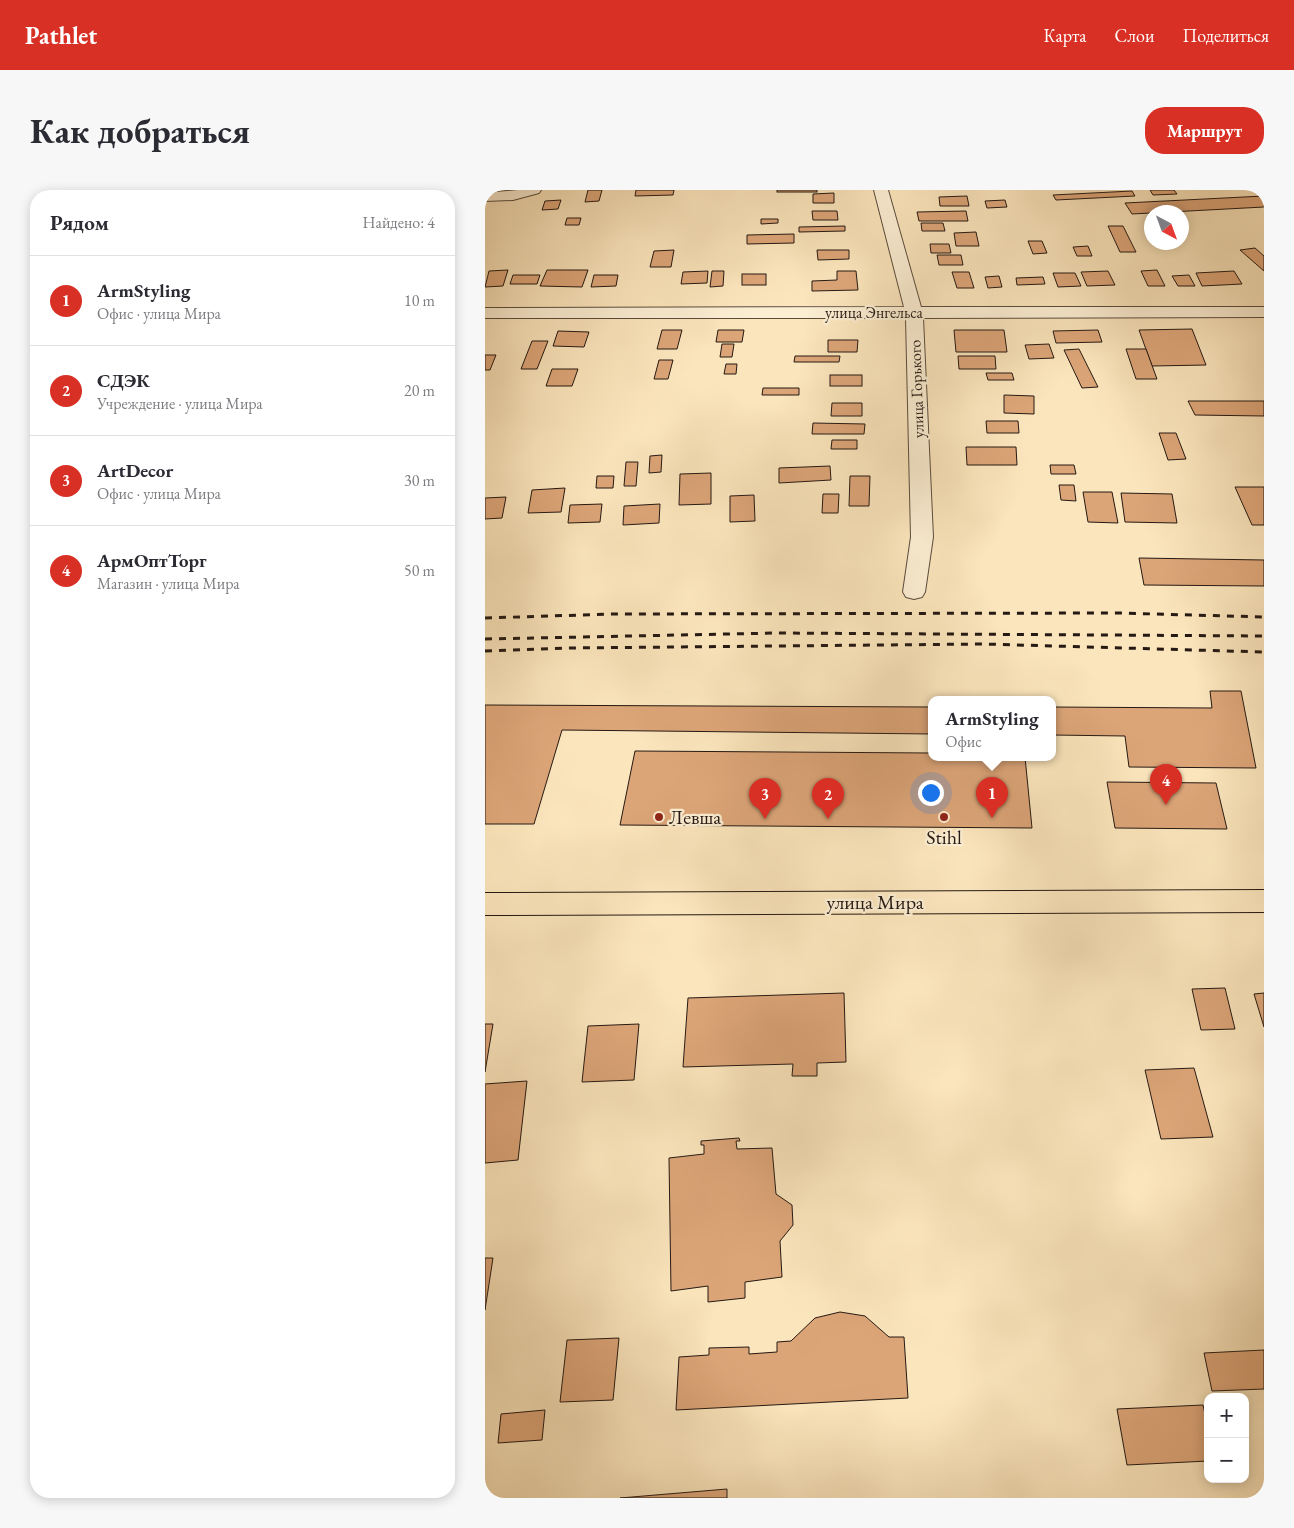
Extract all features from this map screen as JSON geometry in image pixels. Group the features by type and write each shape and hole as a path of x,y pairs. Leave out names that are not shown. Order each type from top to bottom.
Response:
{"main road":[{"name":"улица Мира","path":"485,904 1264,901"}],"street":[{"path":"485,196 513,196 534,190"},
{"name":"улица Горького","path":"881,190 914,312 921,537 915,592"},
{"name":"улица Энгельса","path":"485,313 1264,312"}],"building":[{"path":"588,190 602,190 599,201 585,202"},
{"path":"636,190 674,190 673,195 635,196"},
{"path":"777,190 817,190 817,192 777,192"},
{"path":"1150,190 1174,190 1177,194 1153,195"},
{"path":"1132,191 1135,196 1056,200 1053,195"},
{"path":"834,193 834,203 813,203 813,194"},
{"path":"967,196 969,206 940,206 939,197"},
{"path":"1264,196 1264,207 1189,211 1189,205 1144,205 1144,213 1132,214 1125,203"},
{"path":"561,200 558,209 542,210 545,201"},
{"path":"1005,200 1007,207 987,208 985,201"},
{"path":"812,211 837,211 838,220 813,220"},
{"path":"966,211 968,221 919,221 917,212"},
{"path":"567,218 581,218 579,225 565,225"},
{"path":"761,219 778,219 778,223 761,224"},
{"path":"921,223 943,223 945,231 922,231"},
{"path":"845,226 845,231 799,232 799,227"},
{"path":"1108,226 1123,226 1136,252 1120,252"},
{"path":"976,232 979,246 956,246 954,233"},
{"path":"794,234 794,243 747,244 747,235"},
{"path":"1028,241 1042,241 1047,253 1033,254"},
{"path":"930,244 949,244 951,253 931,253"},
{"path":"1088,246 1092,256 1077,256 1073,247"},
{"path":"1255,248 1264,256 1264,271 1240,250"},
{"path":"674,250 671,267 650,267 654,251"},
{"path":"817,250 849,250 849,259 818,260"},
{"path":"937,255 961,255 963,265 939,265"},
{"path":"508,270 503,286 485,287 489,271"},
{"path":"547,270 588,270 582,287 540,286"},
{"path":"1157,270 1165,286 1148,286 1141,271"},
{"path":"708,271 707,283 681,284 683,272"},
{"path":"712,271 724,271 723,286 710,287"},
{"path":"837,271 856,271 858,290 812,291 812,281 837,280"},
{"path":"1108,271 1115,285 1087,286 1081,272"},
{"path":"1234,271 1242,284 1202,286 1196,273"},
{"path":"952,272 969,272 974,288 957,288"},
{"path":"1053,273 1075,273 1081,286 1058,287"},
{"path":"742,274 766,274 766,285 742,285"},
{"path":"513,275 540,275 537,284 510,284"},
{"path":"594,275 618,275 616,286 591,287"},
{"path":"1189,275 1195,286 1178,286 1172,276"},
{"path":"999,276 1002,287 988,288 985,277"},
{"path":"1043,277 1045,284 1017,285 1016,278"},
{"path":"1192,329 1206,365 1152,366 1139,330"},
{"path":"662,330 682,330 677,349 657,349"},
{"path":"718,330 744,330 742,342 716,342"},
{"path":"954,330 1004,330 1007,352 956,352"},
{"path":"1098,330 1102,342 1056,343 1053,331"},
{"path":"558,331 589,332 584,347 553,346"},
{"path":"828,340 858,340 857,352 828,352"},
{"path":"532,341 548,341 537,369 521,369"},
{"path":"722,344 734,344 732,357 720,357"},
{"path":"1049,344 1054,358 1029,359 1025,345"},
{"path":"1079,349 1098,387 1082,388 1064,350"},
{"path":"1126,349 1146,349 1157,379 1136,379"},
{"path":"485,355 496,355 490,370 485,370"},
{"path":"795,356 840,356 839,362 794,362"},
{"path":"958,356 995,356 996,369 959,369"},
{"path":"659,360 673,360 668,379 654,379"},
{"path":"726,364 737,364 736,374 724,374"},
{"path":"552,369 578,369 572,386 546,386"},
{"path":"986,373 1012,373 1014,380 988,380"},
{"path":"830,375 862,375 862,386 830,386"},
{"path":"763,388 799,388 799,395 762,395"},
{"path":"1004,395 1034,396 1034,414 1004,413"},
{"path":"1188,401 1264,401 1264,416 1195,415"},
{"path":"832,403 862,403 862,416 831,416"},
{"path":"986,421 1018,421 1019,433 987,433"},
{"path":"813,423 865,424 864,434 812,434"},
{"path":"1159,433 1176,433 1186,459 1168,460"},
{"path":"832,440 857,440 857,449 831,449"},
{"path":"966,447 1016,447 1017,465 967,465"},
{"path":"662,455 661,472 649,473 650,456"},
{"path":"626,462 638,462 636,486 624,486"},
{"path":"1050,465 1074,465 1076,474 1051,474"},
{"path":"830,466 831,480 779,483 779,468"},
{"path":"711,473 711,504 679,505 680,474"},
{"path":"597,476 614,476 613,488 596,488"},
{"path":"850,476 870,476 869,506 849,506"},
{"path":"1059,485 1074,485 1076,501 1061,500"},
{"path":"1235,487 1264,487 1264,525 1252,525"},
{"path":"565,488 561,512 528,513 532,490"},
{"path":"1083,492 1112,492 1118,523 1088,522"},
{"path":"1121,493 1172,494 1177,523 1125,522"},
{"path":"823,494 839,494 838,513 822,513"},
{"path":"754,495 755,521 730,522 730,496"},
{"path":"506,497 502,518 485,519 485,498"},
{"path":"602,504 600,522 568,523 570,505"},
{"path":"660,504 659,523 623,525 624,506"},
{"path":"1139,558 1264,560 1264,586 1144,585"},
{"path":"1210,691 1241,691 1256,768 1129,767 1125,736 1056,735 1056,707 1212,708"},
{"path":"485,705 928,707 928,734 562,730 534,824 485,824"},
{"path":"635,751 928,753 928,761 1025,761 1032,828 620,825"},
{"path":"1107,782 1216,783 1227,829 1115,828"},
{"path":"1225,988 1235,1029 1201,1030 1192,989"},
{"path":"844,993 846,1062 817,1063 817,1076 792,1076 793,1064 683,1067 688,998"},
{"path":"1264,993 1264,1027 1254,994"},
{"path":"485,1024 493,1024 485,1072"},
{"path":"639,1024 634,1080 582,1082 588,1026"},
{"path":"1194,1068 1213,1137 1161,1139 1145,1070"},
{"path":"527,1081 518,1160 485,1163 485,1084"},
{"path":"739,1138 740,1141 736,1141 737,1149 772,1148 776,1194 792,1205 793,1225 780,1241 782,1277 745,1282 745,1298 708,1302 708,1286 671,1291 669,1158 704,1154 704,1145 701,1145 701,1141"},
{"path":"485,1258 493,1258 485,1310"},
{"path":"840,1312 865,1316 889,1337 904,1337 908,1398 676,1410 679,1357 709,1355 709,1348 749,1347 749,1354 777,1352 777,1342 791,1341 815,1318"},
{"path":"619,1338 613,1400 560,1402 567,1340"},
{"path":"1264,1350 1264,1389 1212,1391 1204,1353"},
{"path":"1203,1405 1204,1461 1127,1465 1117,1409"},
{"path":"545,1410 542,1440 498,1443 501,1414"},
{"path":"727,1489 727,1498 620,1498"}],"railway":[{"path":"485,618 613,614 1118,613 1264,617"},
{"path":"485,639 777,633 1264,636"},
{"path":"485,651 570,648 984,644 1264,652"}],"place":[{"name":"АрмОптТорг","path":"1166,805"},
{"name":"Левша","path":"659,817"},
{"name":"Stihl","path":"944,817"},
{"name":"ArmStyling","path":"992,818"},
{"name":"ArtDecor","path":"765,819"},
{"name":"СДЭК","path":"828,819"}]}
